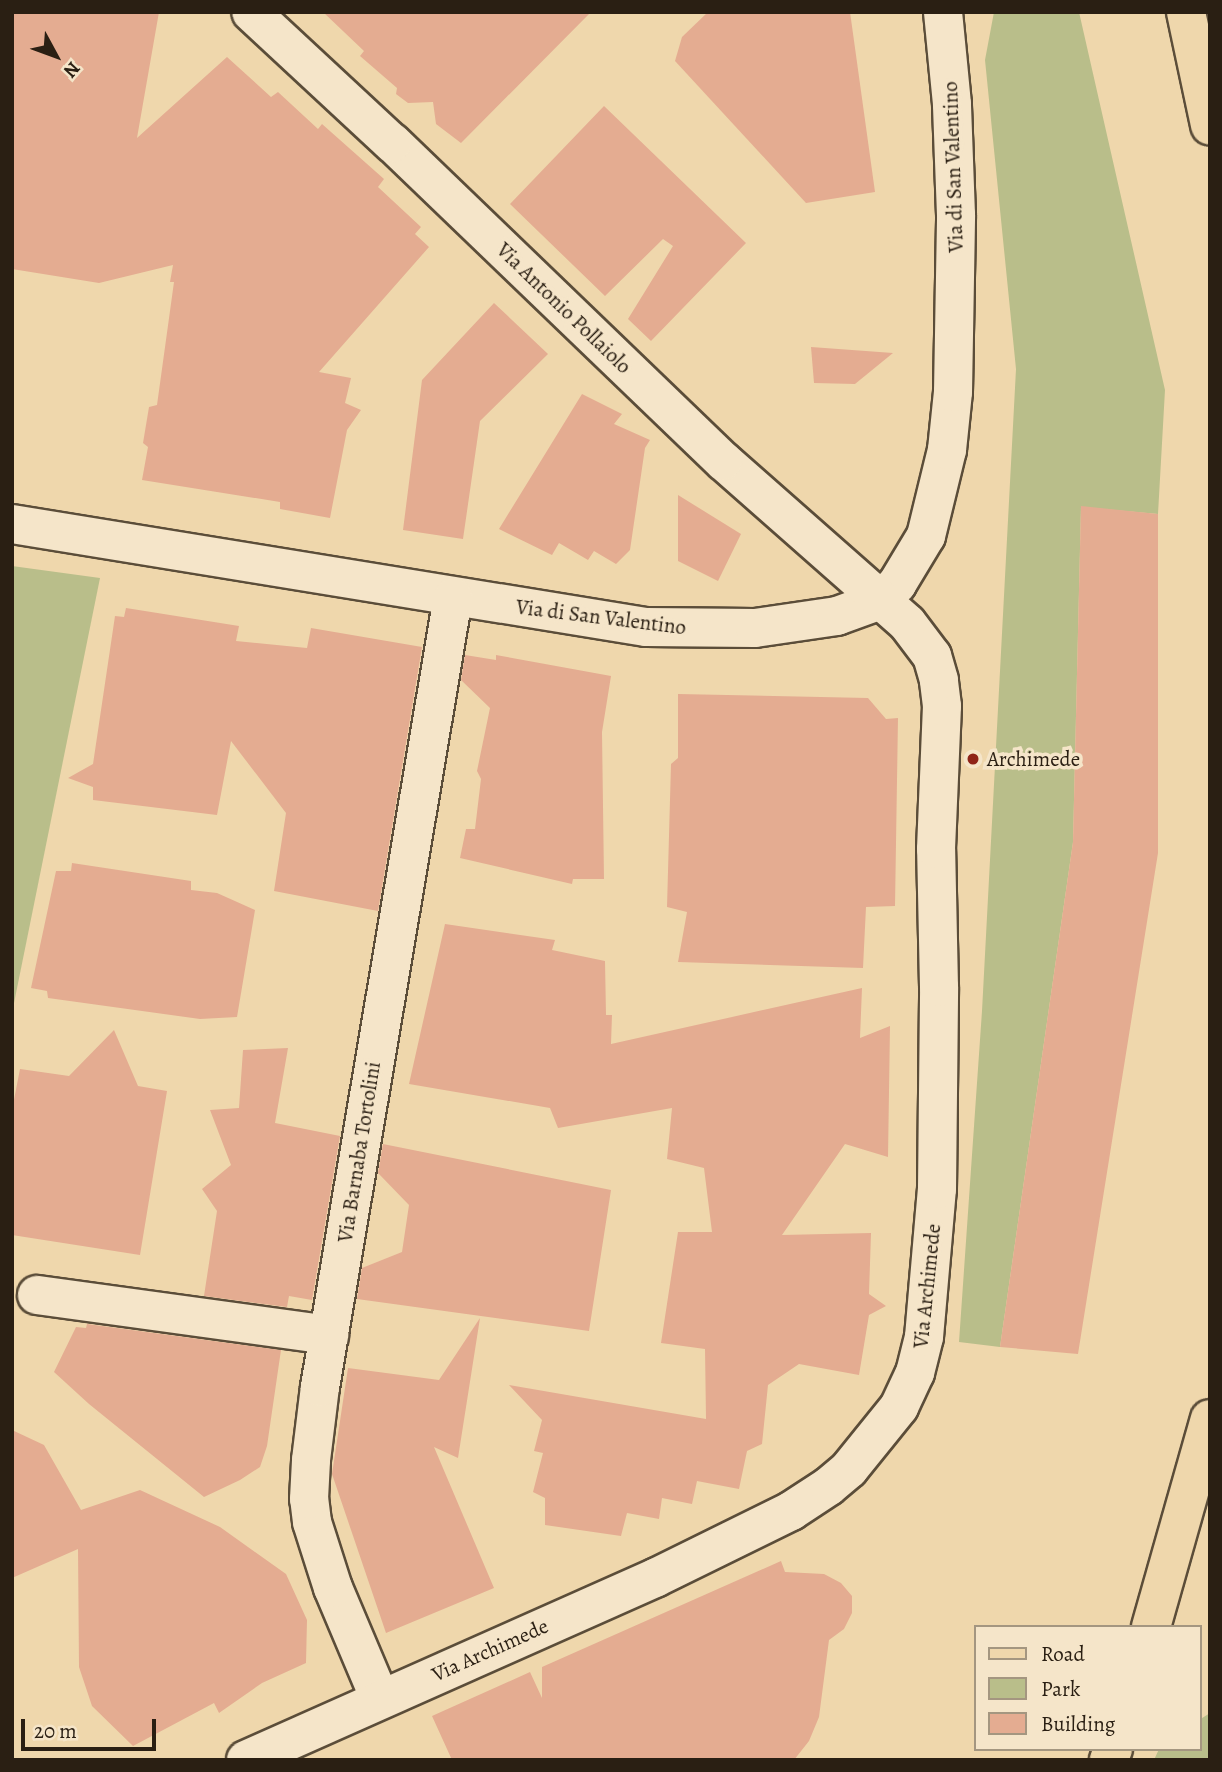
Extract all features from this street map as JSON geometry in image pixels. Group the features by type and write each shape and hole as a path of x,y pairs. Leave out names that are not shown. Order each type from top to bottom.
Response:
{"main road":[{"path":"1186,12 1210,125"},
{"path":"1152,1625 1210,1419"}],"street":[{"name":"Via Antonio Pollaiolo","path":"251,12 392,143 723,461 881,600"},
{"name":"Via di San Valentino","path":"12,524 646,627 710,630 755,628 837,616 881,600 897,584 926,536 947,450 953,392 957,215 952,104 943,12"},
{"name":"Via Barnaba Tortolini","path":"380,1699 333,1588 310,1510 312,1444 453,597"},
{"name":"Via Archimede","path":"246,1760 655,1578 809,1500 865,1453 899,1407 915,1373 925,1326 938,1176 936,849 942,706 932,656 907,623 881,600"},
{"path":"37,1295 329,1335"}],"green space":[{"path":"994,12 1079,12 1165,390 1158,514 1081,507 1073,842 1000,1347 959,1342 982,1011 1016,369 985,60"},
{"path":"12,566 100,578 12,1013"},
{"path":"1210,1713 1210,1760 1154,1760 1158,1751 1201,1751 1201,1719"}],"building":[{"path":"12,12 159,12 137,138 227,57 271,97 278,92 318,129 322,124 384,179 378,187 421,227 415,234 429,247 319,372 351,378 345,403 361,410 347,430 330,518 280,509 280,502 142,480 148,447 143,443 149,407 157,405 174,282 170,282 173,265 99,283 12,269"},
{"path":"323,12 591,12 461,143 436,124 433,102 408,103 396,94 397,88 360,56 364,51"},
{"path":"708,12 850,12 875,192 806,203 675,61 682,37"},
{"path":"604,106 746,243 651,341 628,319 673,246 663,239 605,296 510,204"},
{"path":"494,303 548,354 480,421 463,539 403,530 422,380"},
{"path":"811,347 893,353 855,384 814,383"},
{"path":"582,394 622,414 614,424 650,440 645,448 630,550 616,564 594,551 588,560 559,543 552,555 499,529"},
{"path":"678,495 741,534 718,581 678,561"},
{"path":"1081,506 1158,514 1158,853 1078,1354 1000,1347 1073,842"},
{"path":"126,608 239,626 236,641 307,648 311,628 422,647 378,911 274,891 286,813 231,741 217,815 93,800 93,787 68,778 93,764 115,616 124,617"},
{"path":"465,655 496,660 496,655 611,676 602,732 604,879 573,879 572,884 460,858 466,829 475,829 481,779 477,771 490,708 461,680"},
{"path":"678,694 868,698 886,719 898,718 895,906 866,907 863,968 678,962 687,912 667,907 671,764 678,758"},
{"path":"72,863 191,881 191,890 217,893 255,910 237,1017 200,1019 48,998 47,991 31,988 56,871 71,871"},
{"path":"445,924 555,940 552,950 605,961 606,1015 612,1015 611,1044 862,988 860,1038 890,1026 888,1157 845,1144 782,1235 871,1233 869,1294 886,1306 869,1315 859,1375 799,1364 768,1385 762,1444 747,1451 739,1489 697,1481 692,1504 662,1498 659,1519 627,1513 621,1536 545,1525 545,1498 533,1492 543,1453 534,1451 542,1420 509,1385 706,1419 705,1349 661,1343 678,1232 712,1232 704,1168 667,1159 672,1108 558,1128 550,1108 409,1084"},
{"path":"114,1030 138,1086 167,1091 140,1255 12,1235 12,1110 20,1069 69,1076"},
{"path":"288,1048 275,1123 340,1136 312,1300 289,1296 287,1307 204,1296 217,1211 202,1189 231,1165 210,1110 239,1108 243,1050"},
{"path":"383,1144 611,1190 589,1331 357,1299 362,1268 402,1252 409,1205 378,1173"},
{"path":"480,1318 458,1458 434,1447 494,1588 386,1633 332,1474 348,1368 439,1380"},
{"path":"87,1324 281,1350 267,1446 260,1467 204,1497 89,1404 54,1372 76,1327 86,1328"},
{"path":"12,1430 44,1445 81,1510 140,1490 220,1527 286,1574 307,1620 306,1663 262,1683 219,1713 214,1703 133,1746 92,1706 79,1667 78,1549 12,1578"},
{"path":"781,1561 785,1572 824,1574 841,1583 852,1596 852,1613 844,1629 829,1640 819,1717 809,1741 794,1760 452,1760 432,1716 530,1672 542,1698 542,1667"}],"place":[{"name":"Archimede","path":"973,759"}]}
